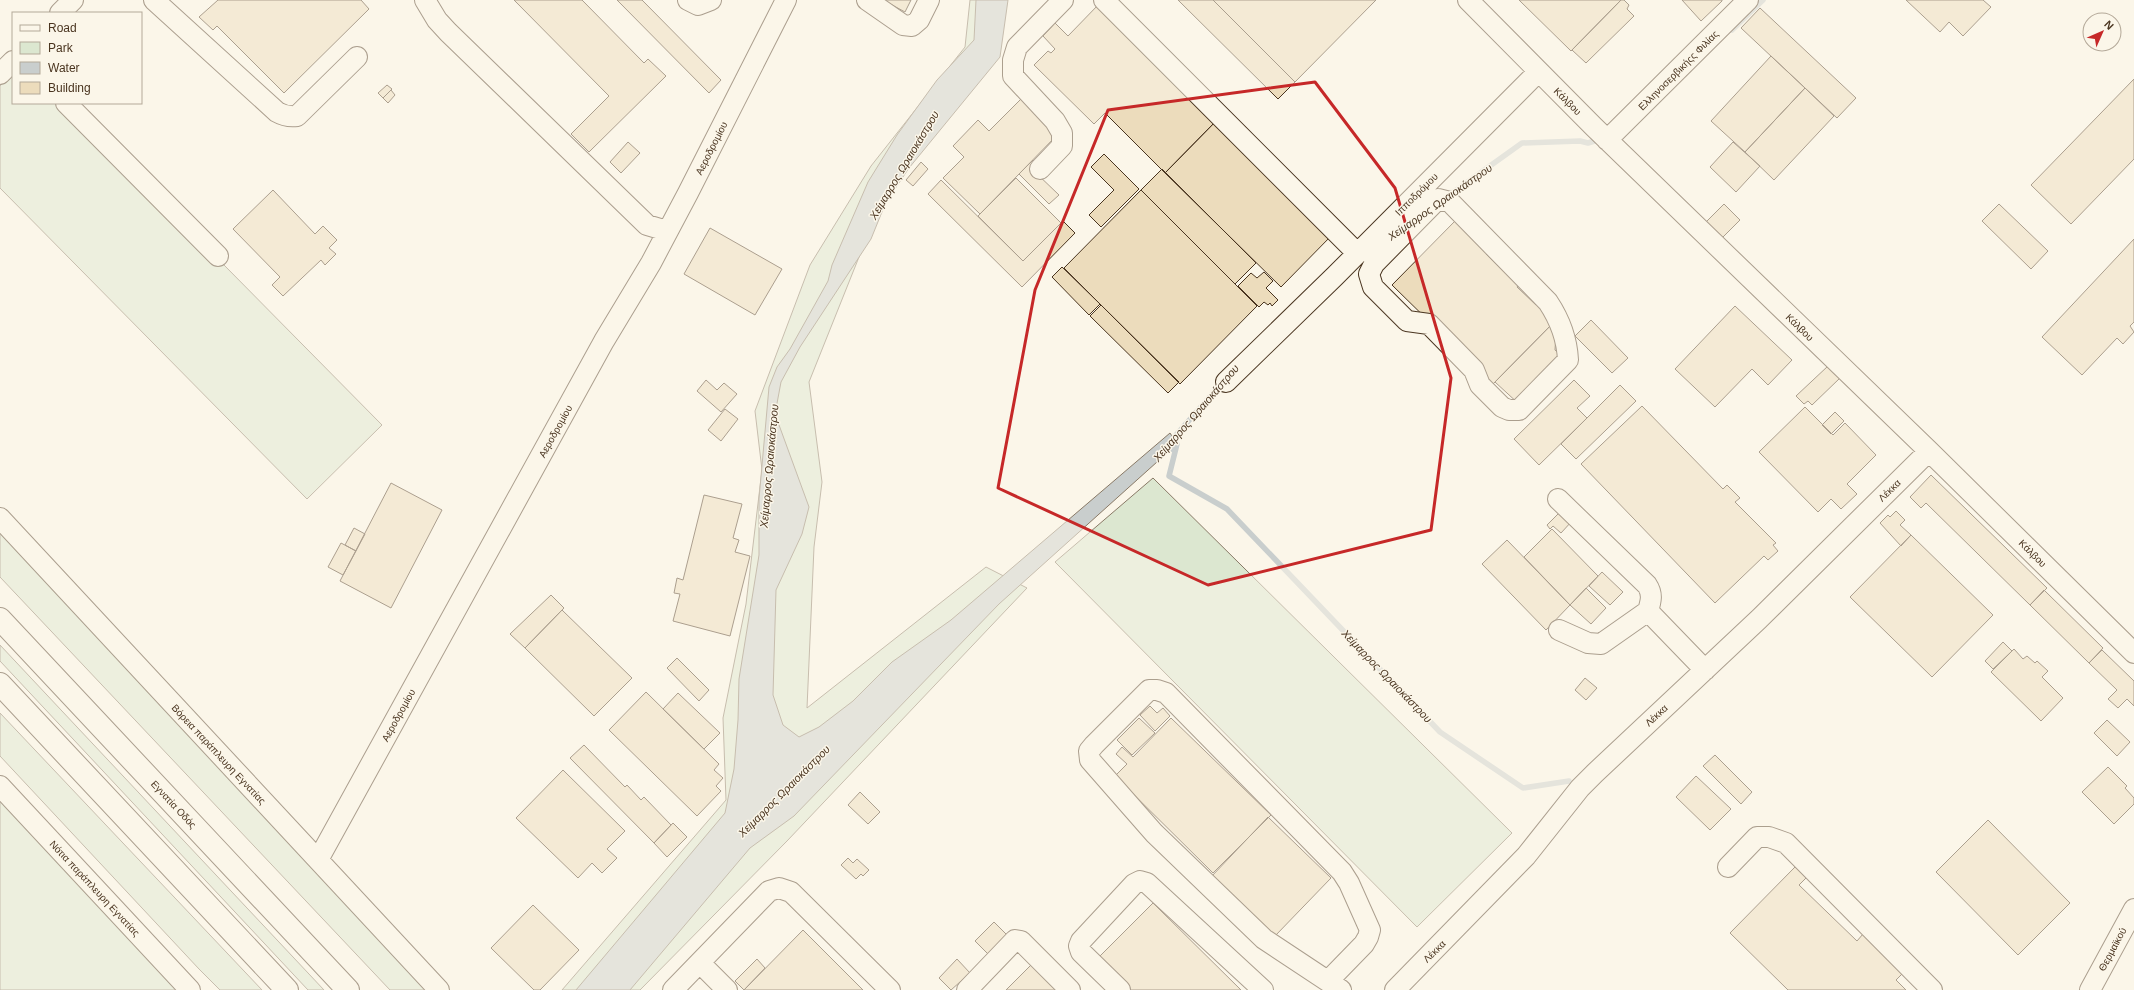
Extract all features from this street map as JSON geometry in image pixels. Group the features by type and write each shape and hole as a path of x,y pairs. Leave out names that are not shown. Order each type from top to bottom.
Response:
{"highway":[{"name":"Εγνατία Οδός","path":"0,619 348,990"},
{"path":"0,684 287,990"}],"street":[{"path":"61,12 73,0"},
{"path":"426,0 437,20 448,32 647,224 667,231"},
{"path":"688,0 698,5 711,0"},
{"path":"867,0 903,25 912,26 919,20 929,0"},
{"path":"1040,169 1062,146 1062,133 1055,121 1013,76 1012,60 1017,46 1063,0"},
{"path":"1104,0 1357,253"},
{"name":"Κάλβου","path":"1468,0 1607,140 1929,451 2134,653"},
{"name":"Ελληνοσερβικήςς Φιλίας","path":"1607,140 1748,0"},
{"path":"162,2 277,112 291,117 298,116 357,57"},
{"name":"Αεροδρομίου","path":"318,860 667,231 780,2"},
{"path":"0,74 12,62"},
{"name":"Ιπποδρόμου","path":"1226,382 1357,253 1431,192 1538,72"},
{"path":"67,104 218,256"},
{"path":"1431,192 1450,202 1548,302 1560,320 1567,347 1568,360 1518,410 1509,410 1502,407 1480,386 1474,370 1428,324 1407,321 1373,287 1369,274 1374,264 1431,192"},
{"name":"Λέκκα","path":"1395,990 1526,856 1585,783 1705,670 1929,451"},
{"path":"1558,499 1647,585 1651,591 1651,600 1648,612 1601,644 1588,643 1559,630"},
{"name":"Βόρεια παράπλευρη Εγνατίας","path":"0,518 439,990"},
{"path":"1648,612 1705,670"},
{"path":"1149,690 1157,690 1166,693 1342,872 1349,883 1370,930 1368,937 1335,986 1264,939 1154,833 1090,760 1089,751 1094,745 1149,690"},
{"name":"Νότια παράπλευρη Εγνατίας","path":"0,786 190,990"},
{"path":"1728,867 1757,837 1769,837 1786,843 1932,990"},
{"path":"1120,990 1081,952 1079,946 1081,941 1134,884 1140,881 1147,883 1262,990"},
{"path":"673,990 769,891 779,888 791,892 890,990"},
{"name":"Θερμαϊκού","path":"2090,990 2129,931 2134,909"},
{"path":"968,990 1016,940 1021,941 1070,990"},
{"path":"700,963 727,990"}],"highlighted area":[{"path":"1315,82 1395,188 1451,378 1431,530 1208,585 998,488 1035,290 1108,110"}],"green space":[{"path":"970,0 1001,0 887,187 809,382 822,482 814,547 807,708 986,567 1027,588 787,841 640,990 562,990 726,800 723,718 746,604 762,470 755,411 810,265 871,166 965,47"},
{"path":"12,74 12,104 65,104 382,425 307,499 0,188 0,86"},
{"path":"1153,478 1512,833 1417,927 1055,562"},
{"path":"0,533 428,990 390,990 0,577"},
{"path":"0,645 324,990 308,990 0,661"},
{"path":"0,713 262,990 220,990 199,969 0,756"},
{"path":"0,792 184,990 0,990"}],"water":[{"path":"976,0 1008,0 1000,57 909,168 886,202 871,239 800,347 781,382 775,414 809,507 802,534 776,590 773,695 783,725 799,737 819,727 853,701 892,662 951,620 1170,433 1177,444 999,604 794,816 750,848 630,990 576,990 725,813 734,769 738,720 739,679 759,555 759,499 769,387 777,367 790,349 828,281 832,265 868,182 897,135 937,80 974,40"}],"building":[{"path":"218,0 361,0 369,9 284,93 217,26 213,30 199,17"},
{"path":"514,0 582,0 644,63 648,59 666,76 589,152 571,134 609,96"},
{"path":"617,0 642,0 721,80 709,93"},
{"path":"883,0 911,0 905,12"},
{"path":"1178,0 1213,0 1295,82 1278,99"},
{"path":"1213,0 1376,0 1295,82"},
{"path":"1519,0 1621,0 1571,51"},
{"path":"1621,0 1624,0 1629,5 1627,9 1634,16 1586,63 1572,50"},
{"path":"1682,0 1722,0 1722,1 1701,21"},
{"path":"1906,0 1983,0 1991,7 1963,36 1949,22 1940,32"},
{"path":"1100,3 1218,119 1165,173 1105,113 1094,124 1034,65 1048,51 1051,53 1055,49 1043,36 1055,23 1068,36"},
{"path":"1760,8 1856,98 1837,118 1741,28"},
{"path":"1771,56 1805,88 1745,152 1711,121"},
{"path":"2134,79 2134,159 2071,224 2031,185"},
{"path":"387,85 392,89 383,98 378,93"},
{"path":"1805,88 1834,116 1774,180 1745,152"},
{"path":"391,90 395,95 388,103 383,98"},
{"path":"1024,96 1060,132 980,214 943,178 964,157 953,146 978,120 989,131"},
{"path":"1218,119 1333,234 1281,287 1165,173"},
{"path":"628,142 640,153 621,173 610,162"},
{"path":"1733,142 1760,166 1736,192 1710,167"},
{"path":"1104,154 1139,189 1101,227 1089,215 1114,190 1091,167"},
{"path":"1033,160 1039,166 1034,171 1059,195 1049,204 1019,174"},
{"path":"921,162 928,169 913,186 906,180"},
{"path":"1162,169 1256,263 1235,284 1141,190"},
{"path":"1016,178 1061,223 1023,261 978,216"},
{"path":"941,180 1023,261 1063,221 1075,233 1022,287 928,194"},
{"path":"273,190 315,234 323,226 337,240 329,248 336,254 325,265 321,260 283,296 272,285 280,277 233,229"},
{"path":"1141,190 1257,306 1180,384 1064,268"},
{"path":"1724,204 1740,220 1718,242 1702,226"},
{"path":"1999,204 2048,251 2031,269 1982,221"},
{"path":"1456,220 1488,252 1486,254 1502,270 1504,267 1520,283 1517,287 1536,305 1539,302 1557,319 1493,384 1392,285"},
{"path":"710,228 782,269 755,315 684,274"},
{"path":"2134,239 2134,322 2130,326 2134,332 2123,344 2117,338 2082,375 2042,337"},
{"path":"1062,267 1100,304 1089,315 1052,277"},
{"path":"1264,272 1273,281 1266,288 1278,300 1272,306 1270,303 1268,305 1264,302 1259,307 1238,286 1251,273 1257,278"},
{"path":"1101,305 1179,382 1168,393 1090,316"},
{"path":"1735,306 1792,360 1768,385 1752,369 1715,407 1675,369"},
{"path":"1557,319 1555,350 1565,359 1520,405 1495,382"},
{"path":"1591,320 1628,358 1612,373 1575,336"},
{"path":"1828,366 1840,378 1812,405 1808,401 1804,404 1796,396"},
{"path":"706,380 717,390 724,383 737,394 721,412 697,391"},
{"path":"1574,380 1590,396 1577,408 1587,418 1539,465 1514,439"},
{"path":"1620,385 1636,401 1576,459 1561,444"},
{"path":"1642,406 1723,489 1727,485 1740,498 1735,502 1776,543 1773,545 1778,551 1768,560 1764,556 1715,603 1581,464"},
{"path":"1805,407 1833,435 1845,423 1876,455 1847,484 1857,494 1841,509 1831,499 1818,512 1759,452"},
{"path":"725,409 738,419 721,441 708,430"},
{"path":"1835,412 1844,421 1831,434 1822,425"},
{"path":"1931,475 2047,588 2030,605 1926,503 1921,508 1910,497"},
{"path":"391,483 442,510 391,608 340,581"},
{"path":"704,495 742,504 733,538 739,540 735,552 750,556 730,636 673,621 680,594 674,593 677,578 683,580"},
{"path":"1561,511 1572,521 1561,533 1553,526 1550,529 1547,525"},
{"path":"1896,511 1905,520 1900,525 1911,535 1901,546 1880,523 1888,515 1890,517"},
{"path":"354,528 365,534 356,551 345,545"},
{"path":"1552,529 1598,576 1570,605 1524,557"},
{"path":"1911,535 1993,615 1932,677 1850,597"},
{"path":"1507,540 1570,605 1546,630 1482,564"},
{"path":"341,543 356,551 343,575 328,567"},
{"path":"1602,572 1623,592 1610,605 1589,586"},
{"path":"1586,588 1606,608 1591,624 1570,605"},
{"path":"2044,590 2103,648 2089,663 2030,605"},
{"path":"551,595 564,608 525,648 510,634"},
{"path":"562,610 632,678 594,716 525,648"},
{"path":"2003,642 2012,651 1993,669 1985,661"},
{"path":"2014,649 2023,659 2027,656 2035,663 2037,661 2048,671 2042,677 2063,698 2041,721 1991,672"},
{"path":"2102,650 2134,681 2134,706 2127,699 2118,708 2108,699 2117,690 2089,663"},
{"path":"677,658 709,690 699,701 667,668"},
{"path":"1585,678 1597,688 1586,700 1575,690"},
{"path":"646,692 719,764 714,770 723,778 716,786 721,791 697,816 609,730"},
{"path":"678,693 720,733 704,749 663,709"},
{"path":"1150,706 1157,713 1163,708 1170,716 1155,731 1140,715"},
{"path":"1139,718 1155,733 1132,755 1117,740"},
{"path":"1171,718 1271,815 1213,873 1115,776 1127,764 1116,754 1122,747 1133,757"},
{"path":"2107,720 2130,742 2117,756 2094,733"},
{"path":"584,745 625,787 627,785 641,800 644,797 671,825 654,843 570,758"},
{"path":"1715,755 1752,792 1741,804 1703,766"},
{"path":"2108,767 2127,786 2125,788 2134,798 2134,804 2114,824 2082,792"},
{"path":"563,770 625,831 607,849 617,858 602,873 592,863 578,878 516,818"},
{"path":"1696,776 1731,809 1710,830 1676,797"},
{"path":"860,792 880,812 868,824 848,805"},
{"path":"1268,817 1331,878 1275,936 1257,919 1255,921 1211,877"},
{"path":"1988,820 2070,903 2018,955 1936,872"},
{"path":"673,823 687,837 667,857 654,843"},
{"path":"848,858 853,863 857,859 869,870 863,876 861,874 856,879 841,865"},
{"path":"1795,867 1806,878 1799,885 1857,941 1863,934 1903,973 1896,980 1906,990 1788,990 1730,933"},
{"path":"1153,903 1241,990 1130,990 1098,958"},
{"path":"533,905 579,950 540,990 534,990 491,948"},
{"path":"994,922 1008,936 989,955 975,941"},
{"path":"803,930 863,990 744,990"},
{"path":"757,959 765,968 744,990 735,981"},
{"path":"957,959 970,973 951,990 939,978"},
{"path":"1032,964 1058,990 1006,990"}],"waterway":[{"name":"Χείμαρρος Ωραιοκάστρου","path":"1732,30 1763,0"},
{"name":"Χείμαρρος Ωραιοκάστρου","path":"1448,196 1522,143 1580,141 1588,143 1601,139"},
{"name":"Χείμαρρος Ωραιοκάστρου","path":"1169,443 1223,382"},
{"name":"Χείμαρρος Ωραιοκάστρου","path":"1172,449 1177,444 1169,476 1227,509 1440,732 1523,788 1569,781"}]}
